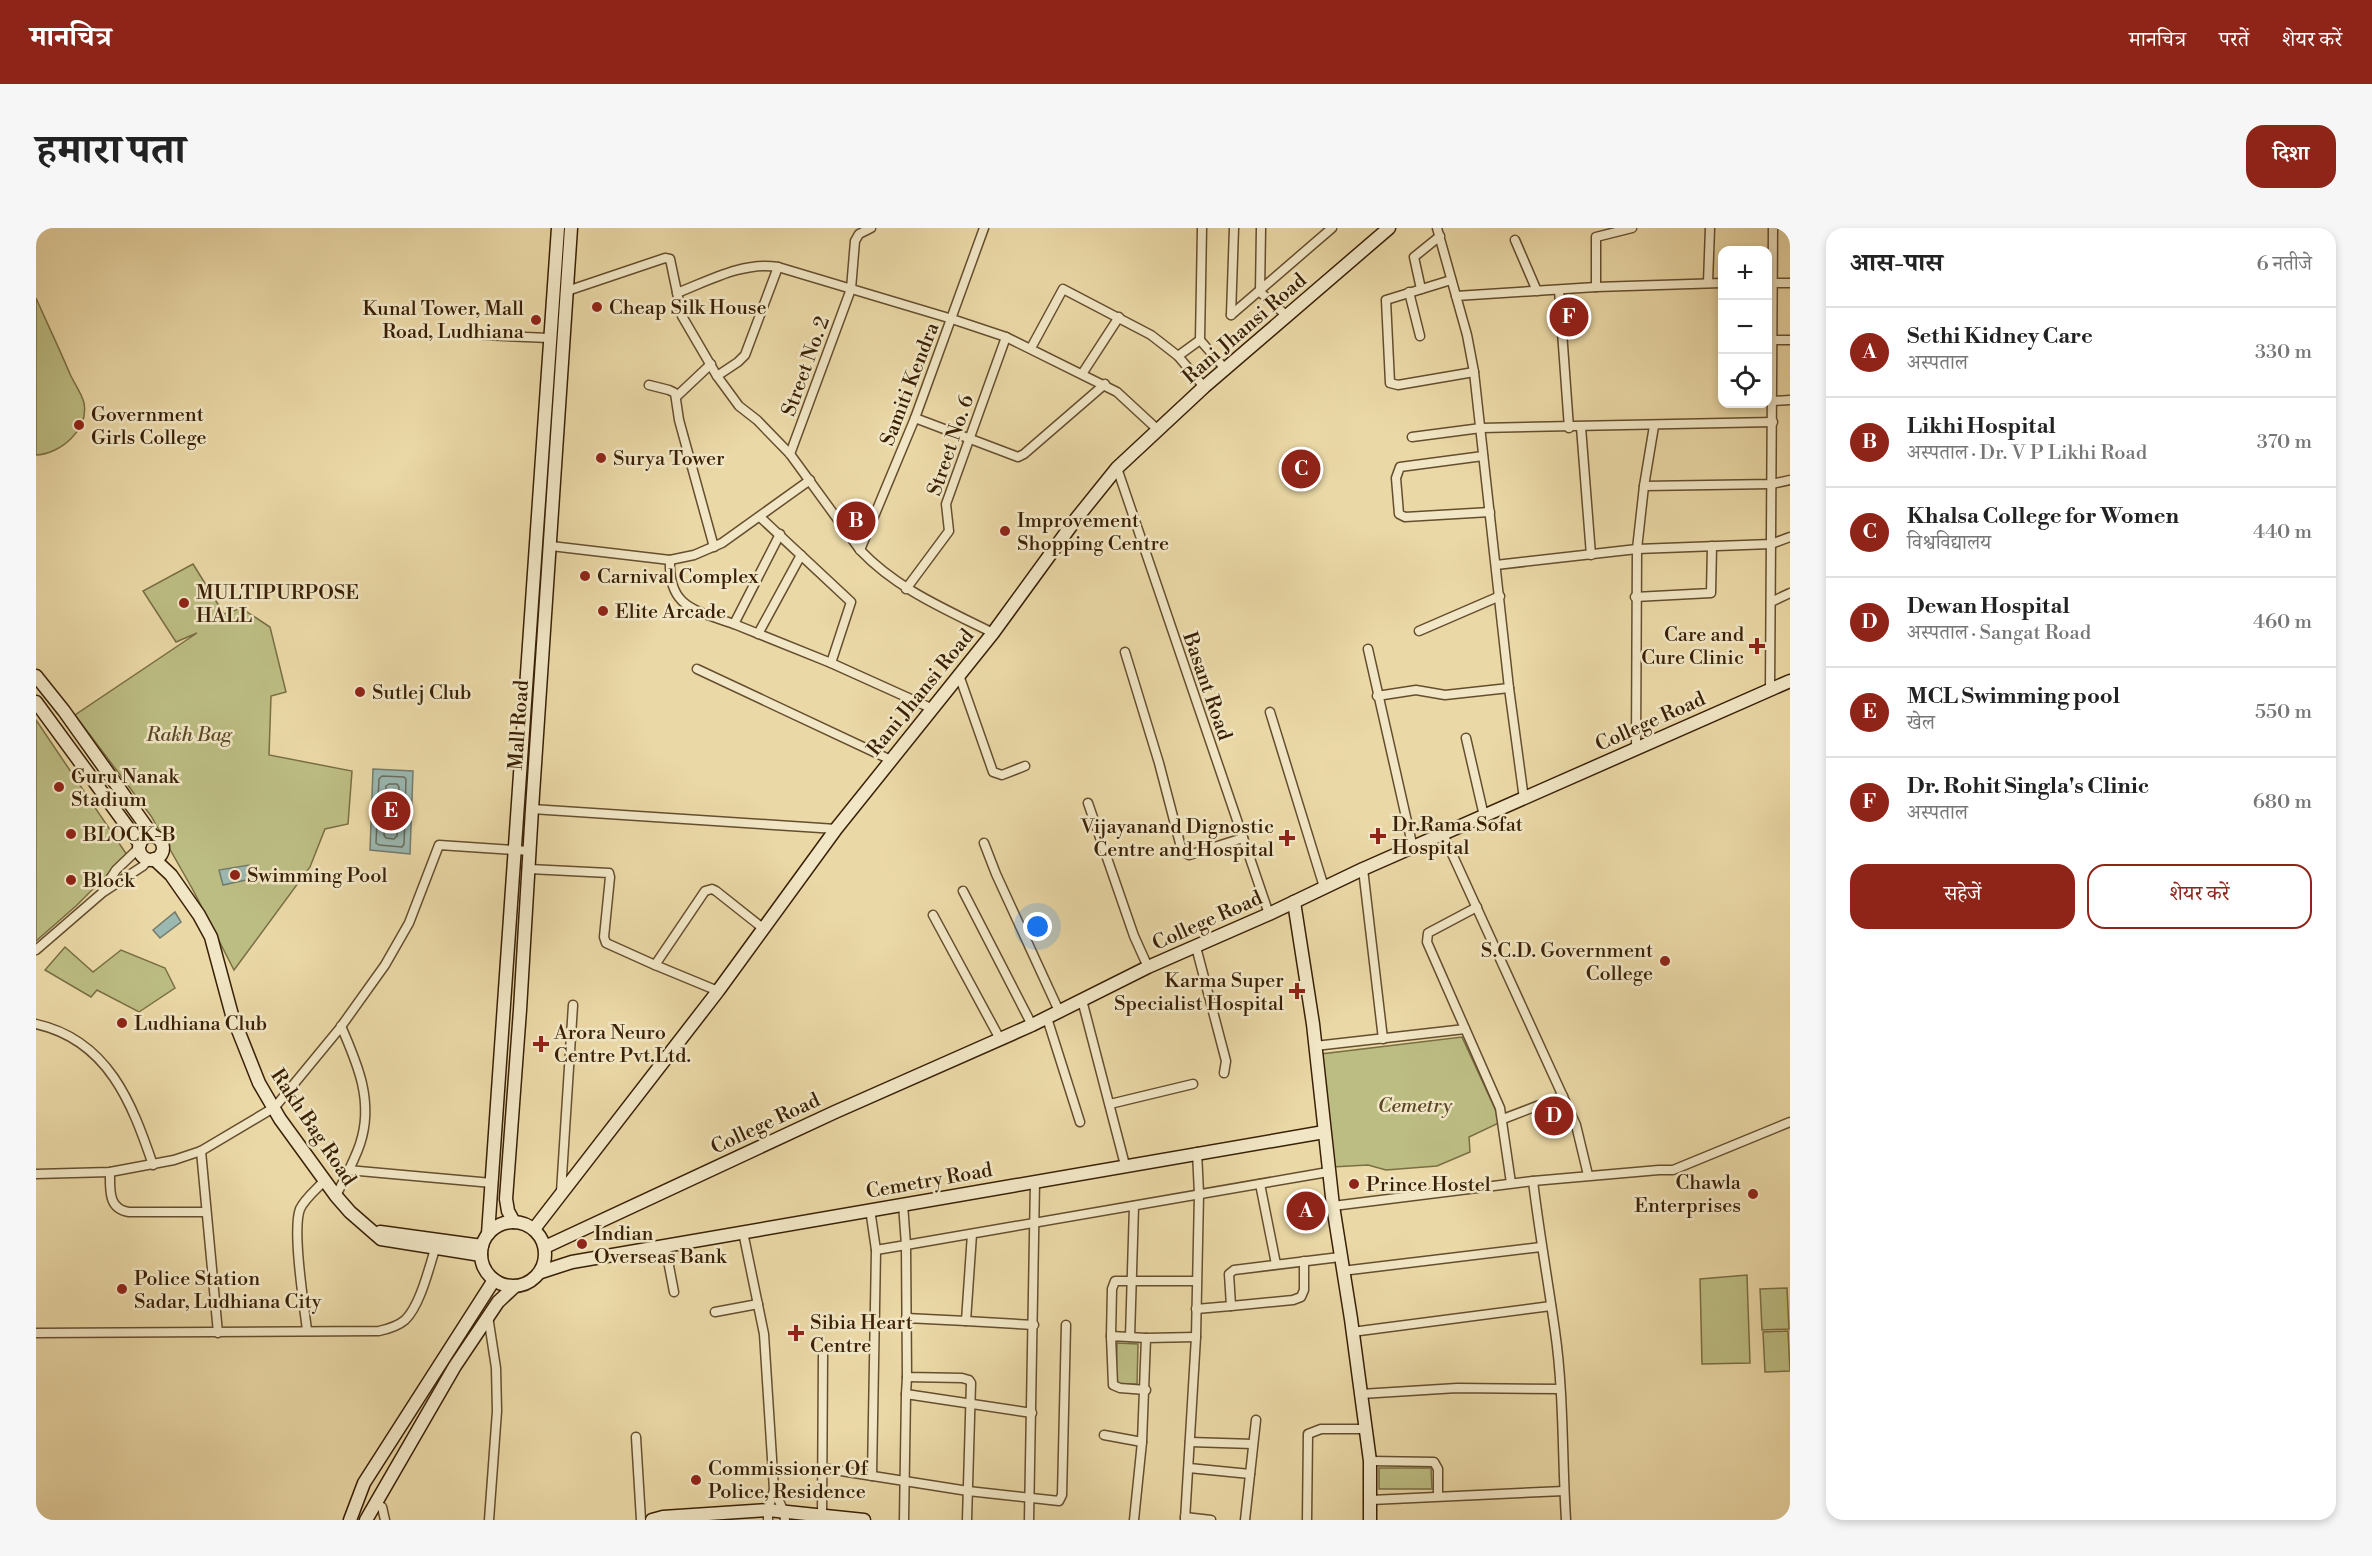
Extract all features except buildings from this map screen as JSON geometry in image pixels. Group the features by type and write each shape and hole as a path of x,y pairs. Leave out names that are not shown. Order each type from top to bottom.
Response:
{"street":[{"name":"Mall Road","path":"488,1234 558,228"},
{"name":"Mall Road","path":"514,1222 508,1211 506,1199 530,869 532,809 571,228"},
{"name":"Street No. 2","path":"790,454 851,289 855,241 859,234 871,228"},
{"name":"Samiti Kendra","path":"860,550 915,418 984,228"},
{"path":"1202,228 1200,340 1226,370"},
{"path":"1234,228 1231,315 1332,228"},
{"path":"1261,228 1260,292 1287,316"},
{"name":"Rani Jhansi Road","path":"534,1229 718,991 836,829 993,633 1076,519 1117,468 1204,387 1389,228"},
{"path":"1595,228 1596,287"},
{"path":"1595,239 1632,228"},
{"path":"1708,283 1710,228"},
{"path":"1772,246 1773,228"},
{"path":"1438,232 1467,335 1474,372 1509,688 1524,798"},
{"path":"1421,289 1414,257 1438,232"},
{"path":"1515,240 1537,291"},
{"path":"567,291 668,258 671,261 684,321 717,376 734,401 758,420 790,454 860,550 886,575 906,589 993,633"},
{"path":"677,293 727,274 757,266 778,267 1006,337 1105,384 1126,399 1157,429"},
{"path":"717,376 738,363 745,355 778,267"},
{"path":"1451,280 1389,298 1385,304 1390,383 1398,385 1474,372"},
{"path":"1456,297 1596,287 1718,283"},
{"path":"1772,283 1790,283"},
{"path":"1031,348 1063,289 1151,335 1178,356 1204,387"},
{"path":"1559,290 1569,428"},
{"path":"1409,292 1420,336"},
{"path":"1770,690 1773,422 1771,300"},
{"path":"1082,374 1119,317"},
{"path":"483,335 549,338"},
{"name":"Street No. 6","path":"906,589 949,531 946,504 1006,337"},
{"path":"1178,356 1200,340"},
{"path":"1773,340 1790,340"},
{"path":"676,397 711,364"},
{"path":"915,418 1015,456 1021,456 1105,384"},
{"path":"649,385 669,390 676,397 679,420 714,547"},
{"path":"1773,401 1790,400"},
{"path":"1412,437 1481,428 1569,428 1773,422"},
{"path":"1636,748 1637,549 1654,426"},
{"path":"1581,427 1591,555"},
{"path":"1483,456 1400,466 1396,478 1399,514 1405,517 1490,512"},
{"name":"Basant Road","path":"1117,468 1269,915"},
{"path":"551,546 670,560 693,555 714,547 810,480"},
{"path":"1644,486 1772,484 1790,480"},
{"path":"760,517 851,602 831,663"},
{"path":"734,624 780,534"},
{"path":"1496,565 1637,549 1772,544 1790,537"},
{"path":"1635,597 1711,593 1712,546"},
{"path":"758,634 801,555"},
{"path":"670,560 671,587 682,603 831,663 933,709"},
{"path":"1770,602 1790,593"},
{"path":"1419,631 1500,596"},
{"path":"1368,649 1413,848"},
{"path":"1125,652 1159,764 1182,851 1189,855 1243,838"},
{"path":"697,669 891,760"},
{"path":"959,675 993,772 1002,775 1025,766"},
{"path":"36,676 64,711 153,836 162,843 155,856 102,893 36,950"},
{"name":"College Road","path":"546,1253 835,1112 1032,1025 1148,968 1269,915 1363,869 1790,681"},
{"path":"1377,696 1416,690 1445,695 1509,688"},
{"path":"36,702 140,846 142,855 155,856"},
{"path":"1270,712 1324,887"},
{"path":"1466,738 1484,816"},
{"path":"1088,803 1134,936 1148,968"},
{"path":"532,809 836,829"},
{"path":"1443,834 1563,1096 1580,1137 1588,1175"},
{"path":"102,893 116,870 145,838 153,836"},
{"path":"984,843 1059,1011"},
{"path":"36,1174 110,1172 153,1165 201,1151 275,1107 341,1026 385,965 409,923 438,845 530,851"},
{"name":"Rakh Bag Road","path":"155,856 199,915 211,937 242,1043 259,1083 280,1119 336,1196 355,1216 384,1240 435,1249 482,1250"},
{"path":"530,869 609,873 604,937 606,943 718,991"},
{"path":"1363,869 1383,1039"},
{"path":"655,965 708,889 716,891 764,929"},
{"path":"963,891 1032,1025"},
{"path":"1294,902 1316,1046 1328,1172 1370,1461 1370,1520"},
{"path":"1477,907 1428,933 1426,937 1503,1119 1511,1184"},
{"path":"933,915 1000,1039"},
{"path":"1196,947 1226,1061 1224,1073"},
{"path":"1083,1000 1125,1165"},
{"path":"561,1193 573,1005"},
{"path":"1047,1018 1080,1122"},
{"path":"36,1024 66,1034 111,1071 140,1128 153,1165"},
{"path":"336,1196 364,1131 365,1099 358,1065 341,1026"},
{"path":"1316,1046 1465,1029"},
{"path":"1110,1104 1193,1084"},
{"path":"1503,1119 1563,1096"},
{"path":"1333,1206 1588,1175 1673,1170 1790,1122"},
{"name":"Cemetry Road","path":"541,1272 572,1262 665,1245 1324,1132"},
{"path":"201,1151 218,1334"},
{"path":"1197,1152 1199,1194 1196,1337 1185,1519 1211,1520"},
{"path":"348,1170 492,1183"},
{"path":"110,1172 112,1200 121,1210 129,1212 206,1212"},
{"path":"876,1250 1328,1172"},
{"path":"307,1330 301,1284 298,1218 304,1202 325,1180"},
{"path":"1029,1520 1035,1181"},
{"path":"1533,1181 1541,1247 1556,1332 1566,1520"},
{"path":"1260,1184 1276,1264"},
{"path":"903,1204 906,1245 907,1377 903,1520"},
{"path":"1130,1337 1134,1206"},
{"path":"870,1209 876,1250 872,1476"},
{"path":"514,1222 534,1229 541,1238 546,1253 541,1272 534,1280 514,1287 494,1280 486,1272 482,1250 488,1234 505,1223 514,1222"},
{"path":"376,1233 385,1232 482,1250"},
{"path":"742,1232 764,1334 774,1491 768,1515"},
{"path":"966,1321 972,1234"},
{"path":"665,1245 675,1292"},
{"path":"1342,1271 1541,1247"},
{"path":"36,1333 218,1334 307,1330 379,1331 391,1328 405,1320 416,1303 435,1249"},
{"path":"546,1253 572,1262"},
{"path":"1231,1306 1231,1272 1237,1269 1340,1257"},
{"path":"1196,1309 1293,1300 1301,1297 1304,1290 1304,1261"},
{"path":"350,1519 364,1483 494,1280"},
{"path":"1146,1390 1120,1388 1113,1385 1111,1296 1113,1283 1120,1280 1196,1281"},
{"path":"366,1520 455,1366 498,1302 514,1287"},
{"path":"715,1312 758,1304"},
{"path":"1352,1332 1551,1306"},
{"path":"488,1316 495,1368 497,1411 489,1520"},
{"path":"906,1317 1034,1325"},
{"path":"822,1468 968,1491 1058,1502 1061,1498 1066,1325"},
{"path":"1111,1336 1196,1337"},
{"path":"1134,1520 1146,1390 1146,1338"},
{"path":"822,1516 823,1355"},
{"path":"907,1377 967,1379 971,1383 967,1520"},
{"path":"1361,1394 1457,1388 1560,1389"},
{"path":"906,1394 1032,1413"},
{"path":"1245,1520 1256,1420"},
{"path":"1307,1520 1308,1434 1321,1429 1366,1429"},
{"path":"1104,1435 1142,1442"},
{"path":"636,1437 641,1520"},
{"path":"1190,1442 1254,1444"},
{"path":"1370,1461 1434,1462 1438,1469 1438,1496"},
{"path":"1189,1468 1250,1474"},
{"path":"774,1491 784,1516"},
{"path":"1371,1500 1564,1491"},
{"path":"375,1504 382,1507 385,1520"},
{"path":"652,1520 663,1517 768,1515 822,1516 864,1520"}],"green space":[{"path":"36,298 82,396 84,413 82,422 71,439 54,450 36,455"},
{"name":"Rakh Bag","path":"193,564 224,614 241,608 270,627 286,692 271,696 269,755 352,771 348,824 325,829 310,867 234,970 193,890 151,816 75,715 197,633 176,642 143,591"},
{"name":"Guru Nanak Stadium","path":"36,720 127,855 76,906 36,941"},
{"path":"65,947 93,972 121,950 165,968 175,988 139,1012 97,990 91,997 45,970"},
{"name":"Cemetry","path":"1462,1037 1501,1122 1469,1137 1470,1152 1437,1166 1386,1170 1368,1165 1332,1167 1321,1054"},
{"path":"1747,1275 1750,1363 1702,1364 1700,1279"},
{"path":"1787,1288 1789,1329 1762,1330 1760,1289"},
{"path":"1788,1331 1790,1371 1765,1372 1763,1332"},
{"path":"1117,1343 1138,1344 1137,1384 1116,1384"},
{"path":"1379,1468 1431,1468 1432,1489 1379,1489"}],"water":[{"path":"373,769 413,771 410,854 370,850"},
{"name":"Swimming Pool","path":"249,865 251,879 223,885 219,870"},
{"path":"175,912 181,922 160,938 153,930"}],"place":[{"name":"Cheap Silk House","path":"597,307"},
{"name":"Dr. Rohit Singla's Clinic","path":"1569,317"},
{"name":"Kunal Tower, Mall Road, Ludhiana","path":"536,320"},
{"name":"Government Girls College","path":"79,425"},
{"name":"Surya Tower","path":"601,458"},
{"name":"Khalsa College for Women","path":"1301,469"},
{"name":"Likhi Hospital","path":"856,521"},
{"name":"Improvement Shopping Centre","path":"1005,531"},
{"name":"Carnival Complex","path":"585,576"},
{"name":"MULTIPURPOSE HALL","path":"184,603"},
{"name":"Elite Arcade","path":"603,611"},
{"name":"Care and Cure Clinic","path":"1757,646"},
{"name":"Sutlej Club","path":"360,692"},
{"name":"Guru Nanak Stadium","path":"59,787"},
{"name":"MCL Swimming pool","path":"391,811"},
{"name":"BLOCK-B","path":"71,834"},
{"name":"Dr.Rama Sofat Hospital","path":"1378,836"},
{"name":"Vijayanand Dignostic Centre and Hospital","path":"1287,838"},
{"name":"Swimming Pool","path":"235,875"},
{"name":"Block","path":"71,880"},
{"name":"S.C.D. Government College","path":"1665,961"},
{"name":"Karma Super Specialist Hospital","path":"1297,991"},
{"name":"Ludhiana Club","path":"122,1023"},
{"name":"Arora Neuro Centre Pvt.Ltd.","path":"541,1044"},
{"name":"Dewan Hospital","path":"1554,1116"},
{"name":"Prince Hostel","path":"1354,1184"},
{"name":"Chawla Enterprises","path":"1753,1194"},
{"name":"Sethi Kidney Care","path":"1306,1211"},
{"name":"Indian Overseas Bank","path":"582,1244"},
{"name":"Police Station Sadar, Ludhiana City","path":"122,1289"},
{"name":"Sibia Heart Centre","path":"796,1333"},
{"name":"Commissioner Of Police, Residence","path":"696,1480"}]}
